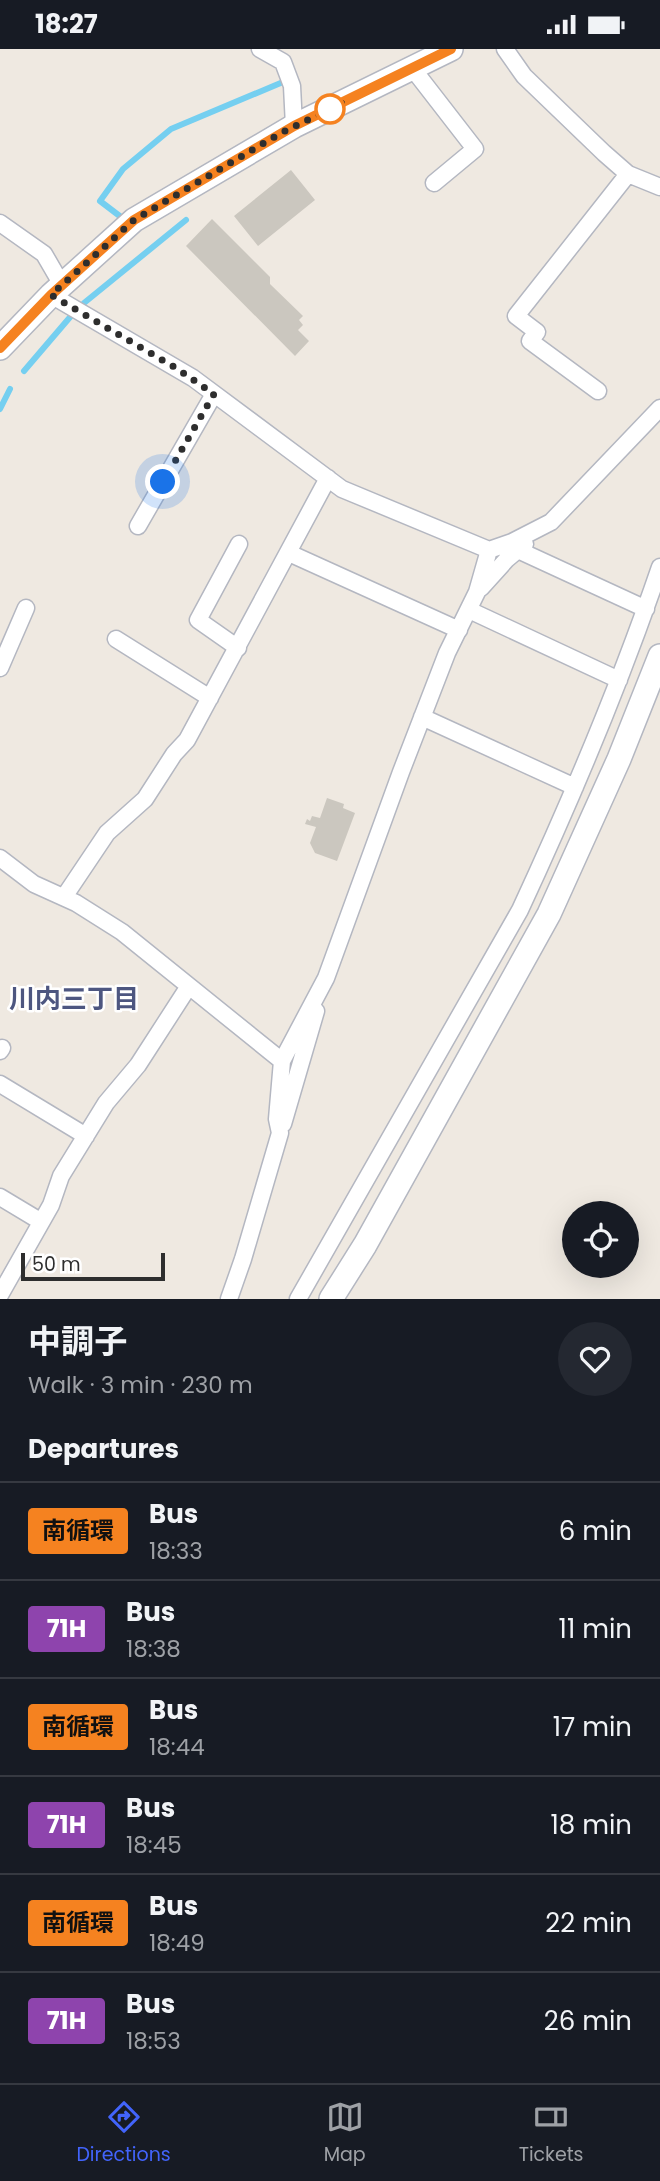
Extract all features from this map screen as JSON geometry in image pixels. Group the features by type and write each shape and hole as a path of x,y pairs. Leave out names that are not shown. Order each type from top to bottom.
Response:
{"street":[{"path":"260,49 277,54 284,62 292,86 294,126"},
{"path":"0,348 57,290 134,220 294,126 451,49"},
{"path":"505,49 524,76 549,102 628,174 660,187"},
{"path":"413,69 475,149 434,183"},
{"path":"598,391 530,341 537,332 516,316 628,174"},
{"path":"0,223 44,254 57,290 214,394 342,489 489,550 512,542 551,522"},
{"path":"138,526 214,394"},
{"path":"477,592 507,559 551,522 660,408"},
{"path":"64,897 107,833 145,799 174,754 187,740 328,478"},
{"path":"238,648 198,620 239,544"},
{"path":"229,1299 326,978 422,717 477,592 489,550"},
{"path":"518,550 646,608"},
{"path":"289,552 459,630"},
{"path":"298,1299 520,910 619,680 660,567"},
{"path":"0,668 26,608"},
{"path":"469,610 619,680"},
{"path":"116,639 210,698"},
{"path":"331,1299 365,1245 549,915 619,759 660,656"},
{"path":"422,717 575,787"},
{"path":"0,858 34,884 64,897 122,932 282,1061"},
{"path":"280,1133 276,1119 282,1061 326,978"},
{"path":"0,1295 51,1205 61,1176 106,1103 138,1065 188,986"},
{"path":"0,1084 86,1136"},
{"path":"0,1197 40,1221"}],"building":[{"path":"291,170 315,200 258,246 234,216"},
{"path":"212,219 270,277 270,284 303,316 299,320 303,325 298,330 309,341 295,356 186,246"},
{"path":"327,798 344,804 343,808 355,813 337,861 315,853 310,843 316,827 305,824 312,816 320,818"}],"waterway":[{"path":"121,217 100,201 123,169 171,129 283,82"},
{"path":"84,303 186,220"},
{"path":"24,371 71,316"},
{"path":"0,409 10,389"}],"bus line":[{"name":"南循環","path":"0,348 51,295 134,220 294,126 451,49"}],"district":[{"name":"川内三丁目","path":"74,999"}],"route":[{"path":"163,482 214,394 176,368 51,295 134,220 281,133 342,103 330,109"}]}
